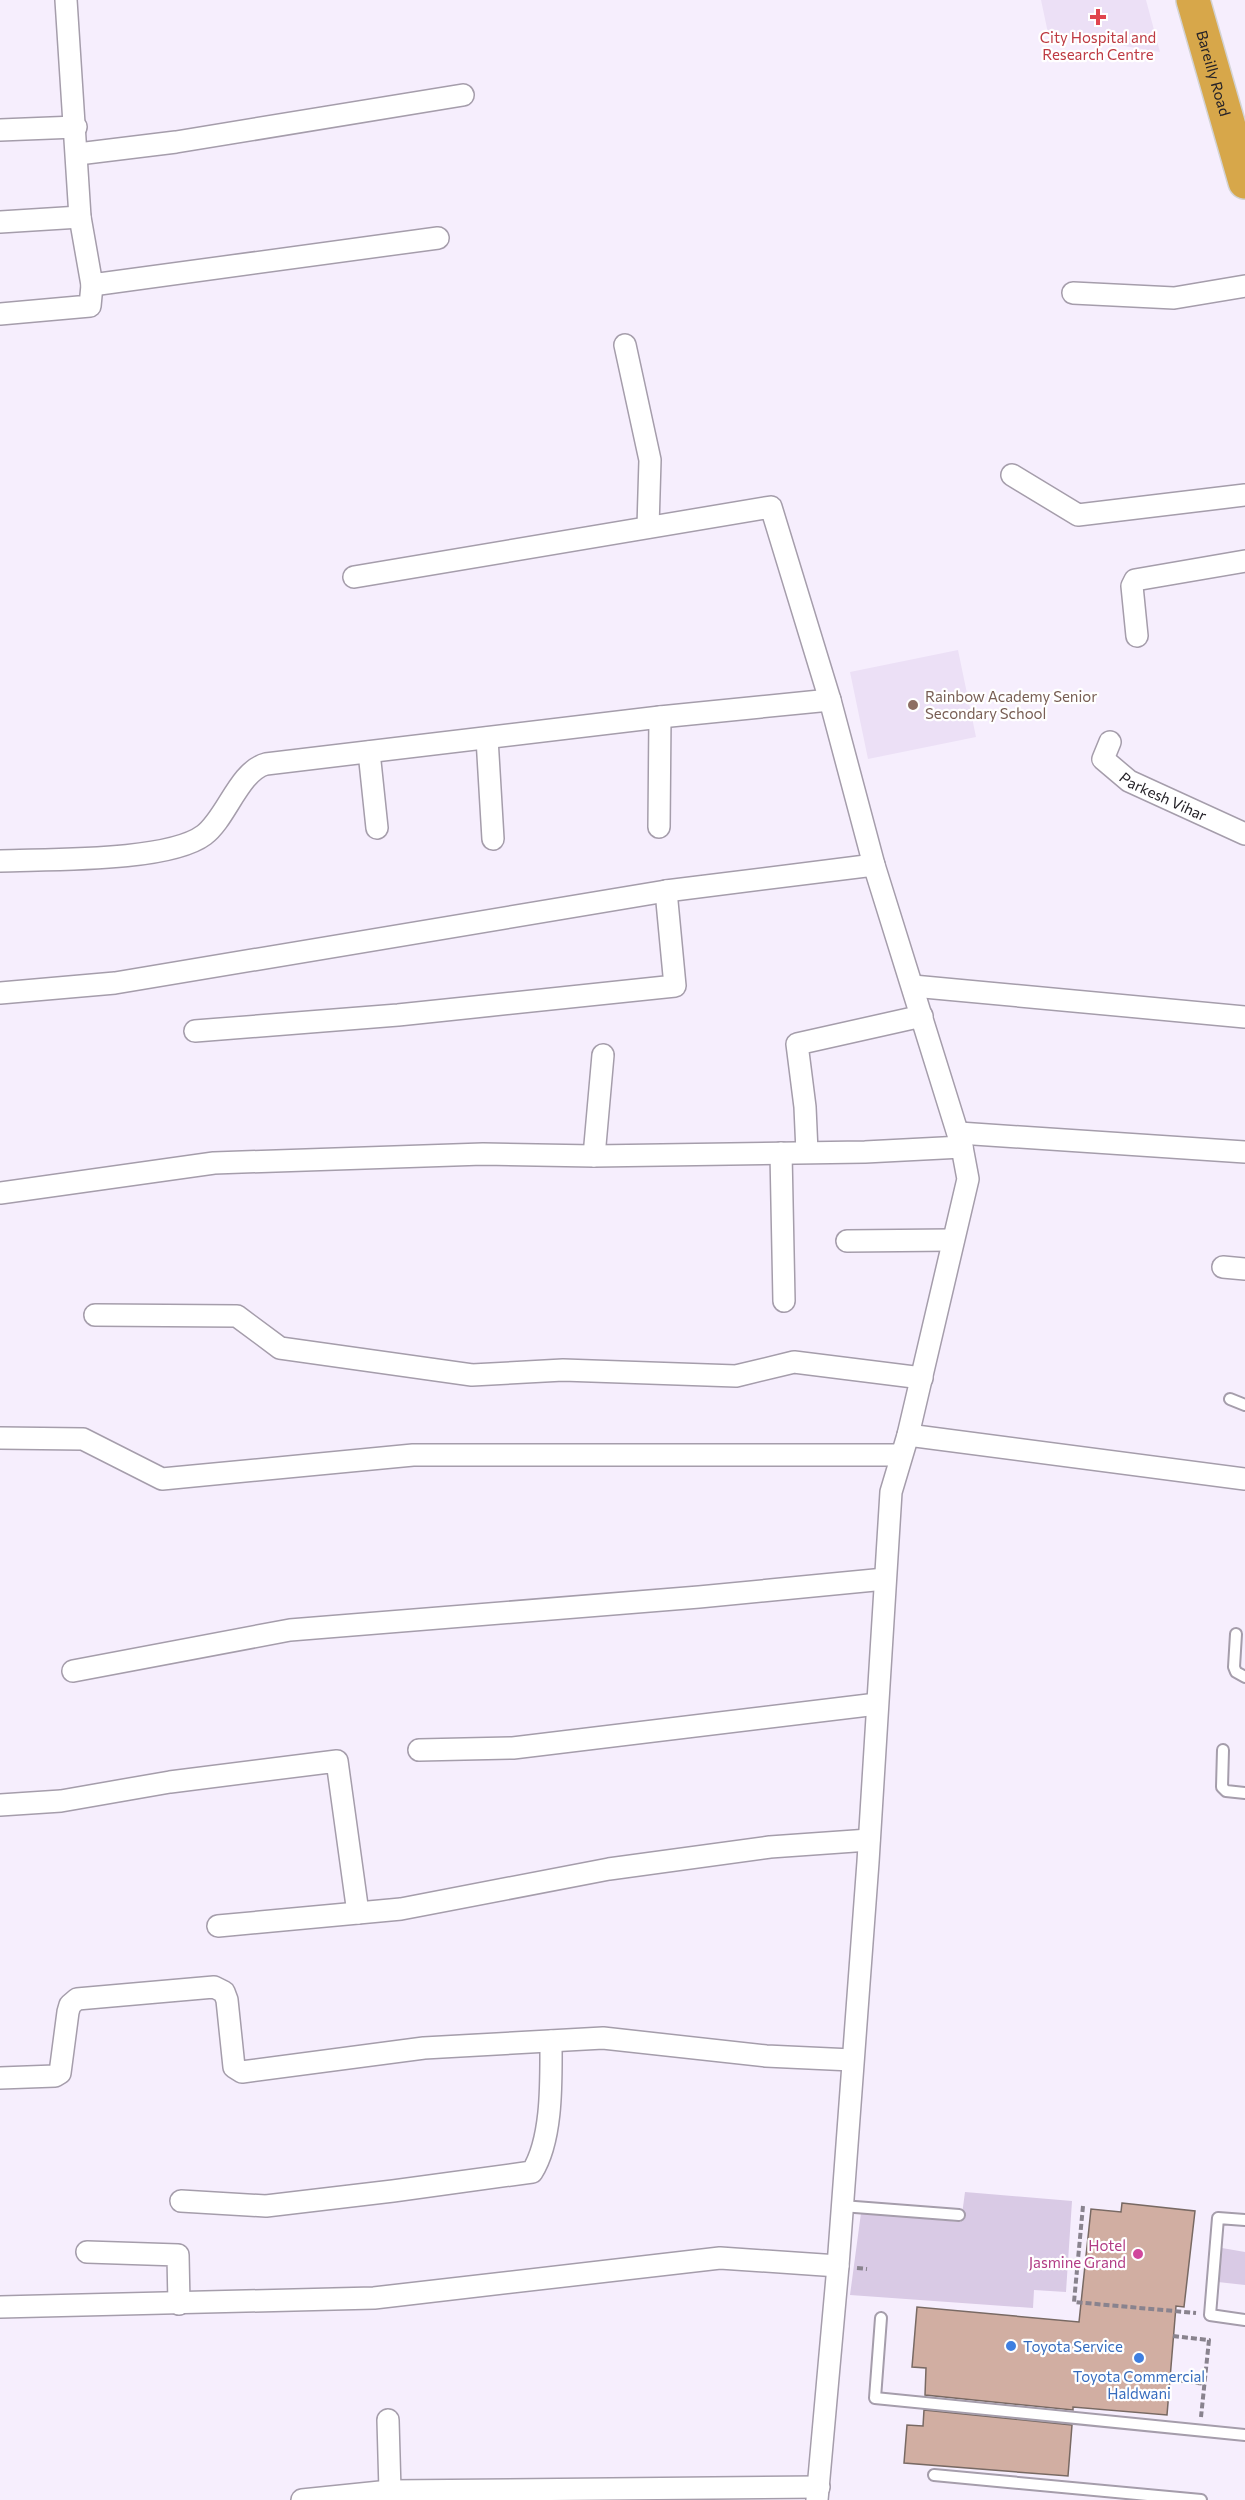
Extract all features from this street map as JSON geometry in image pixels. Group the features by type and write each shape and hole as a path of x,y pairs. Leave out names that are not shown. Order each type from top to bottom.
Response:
{"highway":[{"name":"Bareilly Road","path":"1193,0 1245,182"}],"street":[{"path":"0,314 90,306 92,285 80,218 78,154 66,0"},
{"path":"78,154 176,142 463,95"},
{"path":"0,130 76,127"},
{"path":"0,222 80,218"},
{"path":"92,285 438,238"},
{"path":"1073,292 1174,298 1245,286"},
{"path":"625,345 650,460 648,527"},
{"path":"1012,475 1078,515 1245,495"},
{"path":"302,2500 390,2491 818,2493 838,2266 869,1840 891,1492 922,1378 952,1240 968,1179 960,1140 874,865 830,700 771,507 354,577"},
{"path":"1137,636 1132,586 1135,580 1245,561"},
{"path":"0,861 141,854 166,851 193,843 207,834 258,766 660,717 830,700"},
{"path":"659,827 660,717"},
{"path":"487,738 493,838"},
{"name":"Parkesh Vihar","path":"1110,742 1103,759 1129,781 1245,834"},
{"path":"369,752 377,828"},
{"path":"0,993 115,982 666,891 874,865"},
{"path":"195,1031 398,1015 675,986 666,891"},
{"path":"913,986 1245,1017"},
{"path":"807,1152 806,1107 797,1044 922,1016"},
{"path":"594,1156 603,1055"},
{"path":"0,1193 137,1175 197,1164 483,1154 594,1156 781,1153 960,1140 1245,1152"},
{"path":"781,1153 784,1301"},
{"path":"847,1241 952,1240"},
{"path":"1223,1267 1245,1269"},
{"path":"95,1314 237,1316 280,1348 471,1375 563,1370 736,1376 794,1362 922,1378"},
{"path":"0,1438 83,1439 162,1479 413,1455 904,1445 1245,1479"},
{"path":"73,1671 300,1629 699,1597 885,1579"},
{"path":"419,1750 513,1748 877,1704"},
{"path":"0,1805 61,1801 170,1782 337,1761 358,1913"},
{"path":"218,1926 401,1909 609,1869 770,1846 869,1840"},
{"path":"0,2078 55,2076 60,2073 68,2012 70,2005 76,1999 214,1987 224,1992 227,2000 234,2067 242,2072 250,2073 424,2048 603,2038 766,2056 852,2060"},
{"path":"181,2201 266,2206 532,2172 537,2164 550,2108 551,2041"},
{"path":"87,2252 178,2255 179,2304"},
{"path":"0,2307 374,2298 720,2258 838,2266"},
{"path":"388,2420 390,2491"}],"lane":[{"path":"1230,1399 1245,1405"},
{"path":"1236,1634 1234,1667 1236,1672 1245,1677"},
{"path":"1222,1750 1222,1787 1226,1791 1245,1793"},
{"path":"842,2206 959,2215"},
{"path":"1245,2220 1218,2218 1210,2315 1245,2320"},
{"path":"881,2318 875,2398 1245,2435"},
{"path":"934,2475 1201,2500"}],"path":[{"path":"1083,2206 1074,2302 1210,2315"},
{"path":"1173,2337 1209,2340 1200,2430"},
{"path":"1169,2379 1205,2384"}],"shaded area":[{"name":"City Hospital and Research Centre","path":"1041,0 1146,0 1160,52 1048,33"},
{"name":"Rainbow Academy Senior Secondary School","path":"958,650 976,737 868,759 850,672"},
{"path":"965,2192 1072,2201 1066,2292 1034,2290 1033,2308 850,2295 861,2213 961,2222"},
{"path":"1222,2248 1245,2252 1245,2285 1218,2282"}],"building":[{"path":"1122,2203 1195,2211 1184,2307 1176,2306 1167,2415 1073,2407 1073,2410 925,2395 926,2368 912,2367 917,2307 1079,2322 1091,2209 1121,2212"},
{"path":"924,2410 1072,2425 1068,2476 904,2463 907,2425 923,2426"}],"place":[{"name":"City Hospital and Research Centre","path":"1098,17"},
{"name":"Rainbow Academy Senior Secondary School","path":"913,705"},
{"name":"Hotel Jasmine Grand","path":"1138,2254"},
{"name":"Toyota Service","path":"1011,2346"},
{"name":"Toyota Commercial Haldwani","path":"1139,2358"}]}
